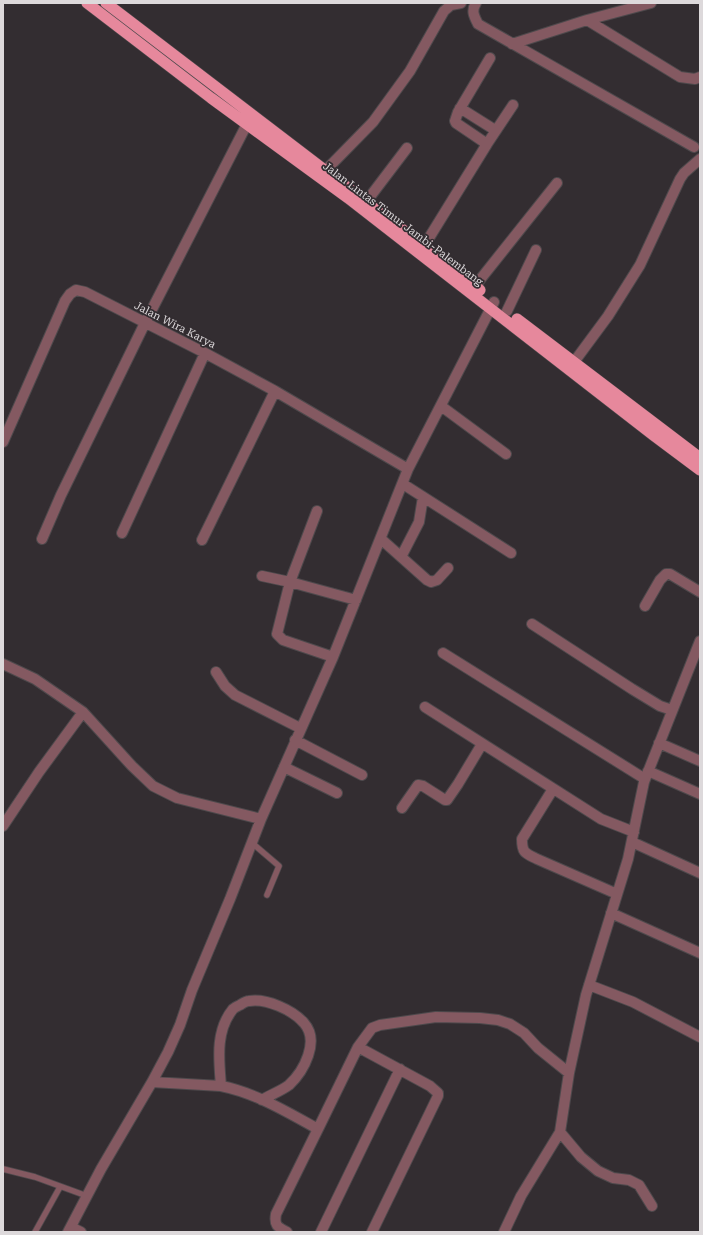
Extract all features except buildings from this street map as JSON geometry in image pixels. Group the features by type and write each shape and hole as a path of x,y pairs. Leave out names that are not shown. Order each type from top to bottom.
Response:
{"highway":[{"name":"Jalan Lintas Timur Jambi-Palembang","path":"87,3 247,124 493,305 653,435 700,470"},
{"name":"Jalan Lintas Timur Jambi-Palembang","path":"106,3 424,246 475,286 493,305 507,311 700,458"}],"street":[{"path":"325,171 373,122 410,71 444,11 451,5 461,3"},
{"path":"476,3 473,8 474,17 478,24 694,147"},
{"path":"512,44 586,20 651,3"},
{"path":"586,20 680,77 695,79 700,77"},
{"path":"487,144 456,124 455,119 490,58"},
{"path":"424,246 495,130 513,105"},
{"path":"460,108 495,130"},
{"path":"42,539 61,495 145,323 247,124"},
{"path":"366,202 407,148"},
{"path":"574,362 608,316 636,272 680,179 684,173 700,159"},
{"path":"475,286 557,183"},
{"path":"507,311 536,250"},
{"name":"Jalan Wira Karya","path":"3,442 66,301 70,294 76,290 85,292 205,353 274,391 408,469"},
{"path":"81,1232 69,1230 101,1169 152,1082 180,1025 192,990 261,819 300,728 333,657 408,469 493,305"},
{"path":"122,533 205,353"},
{"path":"202,540 274,391"},
{"path":"441,406 506,454"},
{"path":"403,484 511,553"},
{"path":"401,557 419,522 423,497"},
{"path":"317,511 290,582 277,634 279,638 333,657"},
{"path":"381,539 431,582 437,580 448,568"},
{"path":"645,606 660,580 666,574 670,574 700,592"},
{"path":"262,576 356,600"},
{"path":"532,624 632,689 660,706 672,710"},
{"path":"504,1232 521,1196 560,1132 569,1073 588,990 628,859 647,775 700,641"},
{"path":"443,653 647,775 700,794"},
{"path":"3,664 34,679 84,712 132,766 153,786 177,798 261,819"},
{"path":"216,672 225,686 235,695 300,728"},
{"path":"425,707 601,819 700,873"},
{"path":"3,826 39,772 84,712"},
{"path":"295,740 362,775"},
{"path":"659,743 700,761"},
{"path":"402,808 418,785 423,786 447,800 482,744"},
{"path":"284,767 337,793"},
{"path":"553,789 522,839 522,847 525,853 617,894"},
{"path":"611,913 700,953"},
{"path":"588,990 634,1002 700,1037"},
{"path":"221,1086 219,1057 220,1036 225,1021 234,1008 248,1001 265,1001 284,1008 304,1023 310,1036 309,1053 302,1070 288,1085 262,1100"},
{"path":"287,1232 277,1225 274,1220 276,1214 358,1048 372,1028 380,1025 436,1017 498,1020 510,1024 524,1033 538,1048 569,1073"},
{"path":"358,1048 400,1069 436,1090 438,1096 372,1232"},
{"path":"320,1232 400,1069"},
{"path":"152,1082 221,1086 247,1093 318,1129"},
{"path":"560,1132 581,1157 598,1170 613,1178 629,1180 639,1185 652,1206"}],"lane":[{"path":"252,843 279,866 267,895"},
{"path":"3,1169 35,1177 87,1196"},
{"path":"35,1232 60,1187"}]}
